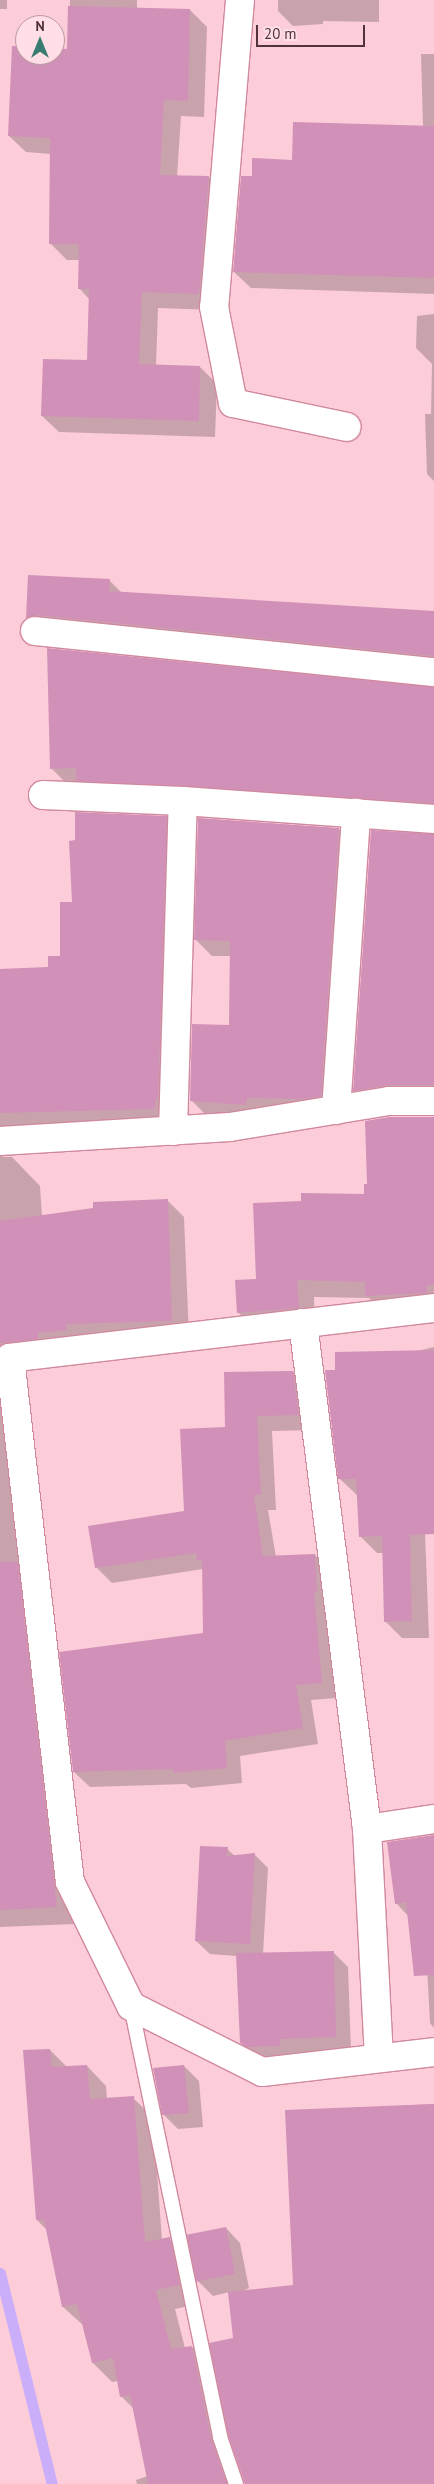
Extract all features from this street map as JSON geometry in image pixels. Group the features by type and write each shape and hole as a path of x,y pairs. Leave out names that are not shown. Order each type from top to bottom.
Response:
{"street":[{"path":"240,0 214,307 233,404 347,428"},
{"path":"35,631 434,672"},
{"path":"43,795 183,801 434,819"},
{"path":"173,1131 183,801"},
{"path":"336,1110 356,812"},
{"path":"0,1141 230,1127 389,1101 434,1101"},
{"path":"434,1308 10,1358 70,1882 131,2006 262,2072 434,2052"},
{"path":"303,1323 367,1829 379,2058"},
{"path":"367,1829 434,1819"}],"lane":[{"path":"131,2006 220,2437 236,2484"}],"building":[{"path":"68,6 190,9 188,101 164,100 160,175 209,176 199,294 142,292 139,364 200,366 199,421 41,416 43,359 87,360 89,289 78,289 79,244 49,244 50,138 8,136 12,46 15,46 15,65 65,65 65,49 67,49"},
{"path":"293,122 434,126 434,278 233,272 241,176 252,176 252,158 292,160"},
{"path":"28,575 110,579 109,591 434,611 434,656 37,615 26,619"},
{"path":"47,648 434,687 434,803 76,781 76,768 50,769"},
{"path":"75,812 167,816 158,1099 156,1098 155,1109 0,1113 0,969 48,967 48,956 60,956 60,902 72,902 69,841 75,840"},
{"path":"198,818 339,828 321,1096 304,1099 247,1098 246,1105 190,1101 192,1024 229,1025 230,941 194,940"},
{"path":"371,830 434,834 434,1085 389,1085 353,1091"},
{"path":"390,1117 434,1117 434,1285 427,1285 427,1293 365,1296 365,1282 297,1280 299,1308 237,1313 235,1280 256,1279 253,1203 301,1201 301,1193 364,1194 364,1184 367,1184 365,1121"},
{"path":"168,1199 172,1321 66,1324 67,1330 38,1333 38,1339 0,1343 0,1221 93,1208 93,1202"},
{"path":"434,1350 434,1534 410,1535 412,1621 384,1622 382,1536 359,1537 356,1479 338,1479 325,1370 335,1370 335,1352"},
{"path":"293,1371 299,1415 257,1416 261,1495 254,1495 263,1556 315,1554 317,1592 314,1592 322,1683 296,1685 303,1728 225,1741 227,1768 174,1773 173,1769 73,1772 59,1652 203,1633 202,1560 197,1560 196,1553 95,1568 88,1526 184,1511 180,1429 225,1427 224,1372"},
{"path":"0,1562 18,1562 57,1907 0,1910"},
{"path":"434,1835 434,1975 414,1976 406,1902 395,1904 387,1842"},
{"path":"200,1846 228,1847 227,1856 255,1853 250,1944 195,1941"},
{"path":"334,1951 336,2037 280,2039 280,2046 247,2047 240,2043 236,1953"},
{"path":"50,2049 52,2067 87,2065 90,2099 134,2096 145,2242 170,2237 180,2285 156,2290 171,2349 192,2346 211,2439 227,2484 148,2484 130,2395 120,2397 113,2358 92,2363 77,2304 62,2307 44,2220 36,2220 23,2050"},
{"path":"184,2065 189,2113 162,2115 153,2068"},
{"path":"434,2104 434,2484 245,2484 228,2435 209,2343 233,2338 228,2292 293,2285 285,2110"},
{"path":"226,2227 235,2274 196,2282 187,2235"}],"waterway":[{"path":"0,2273 52,2484"}]}
